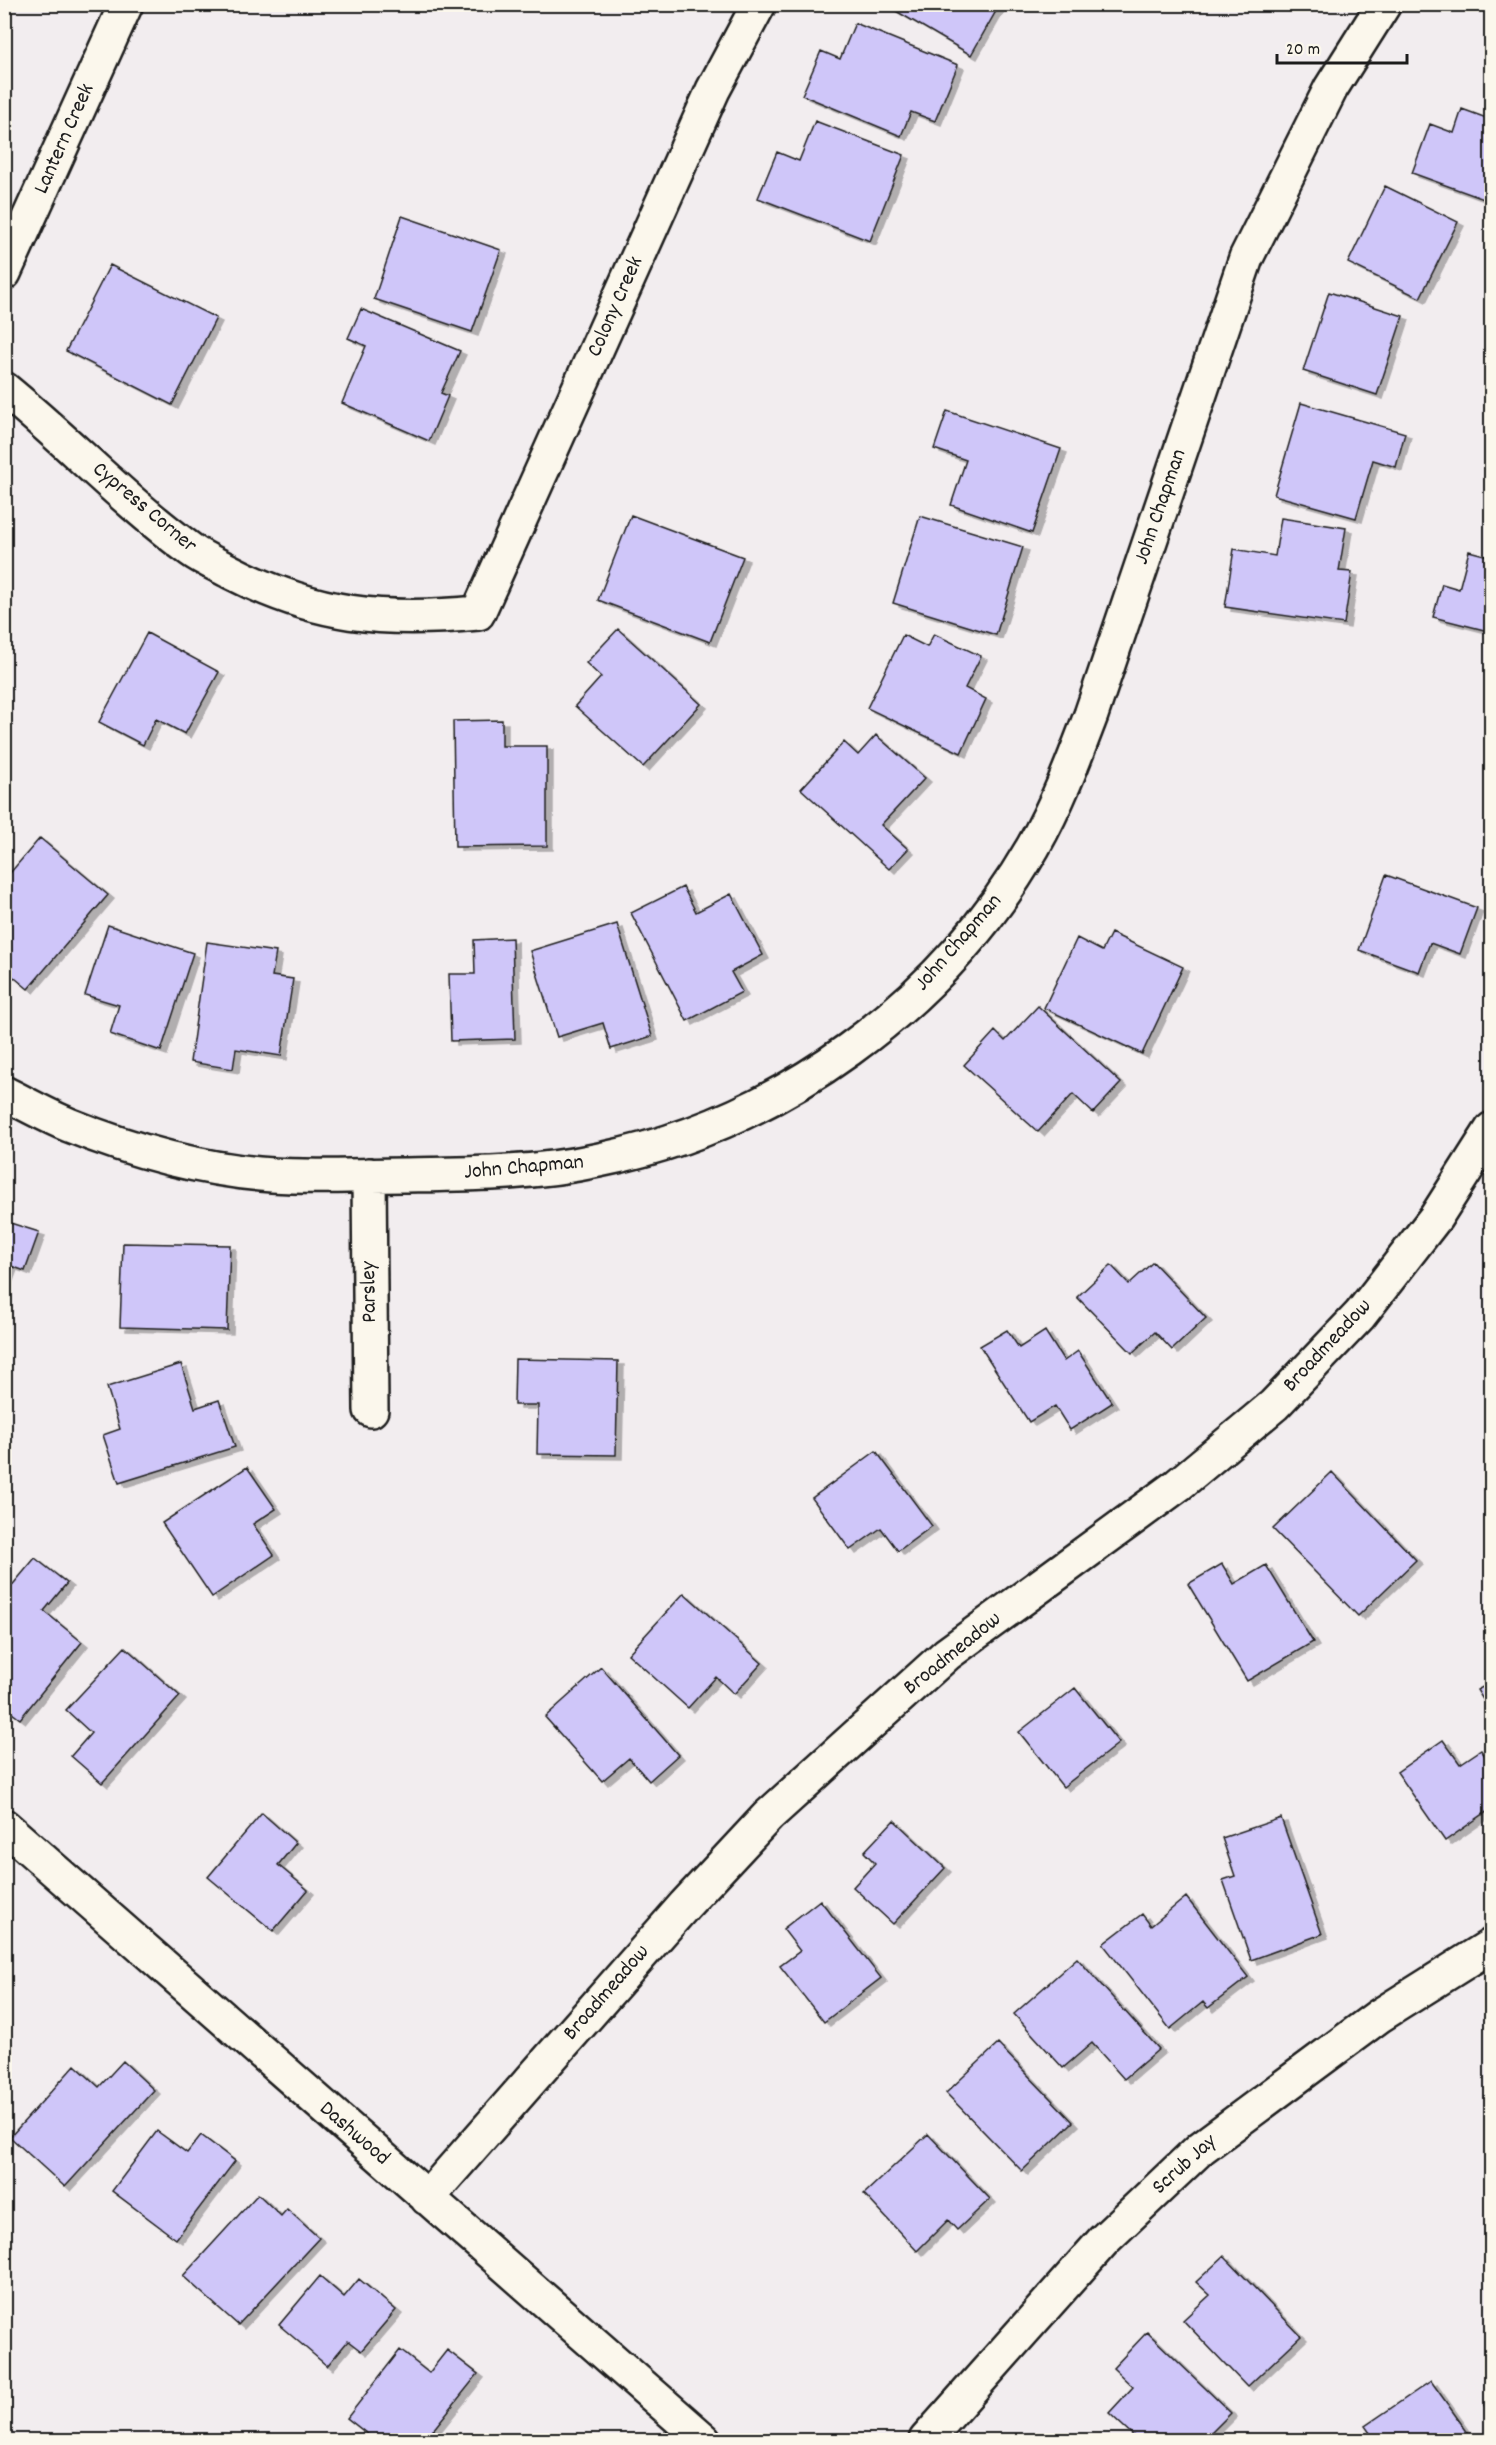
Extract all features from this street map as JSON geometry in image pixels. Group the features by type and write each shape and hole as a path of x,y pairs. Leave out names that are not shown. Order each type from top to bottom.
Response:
{"street":[{"name":"Lantern Creek","path":"4,273 126,4"},
{"name":"Colony Creek","path":"478,614 713,90 759,4"},
{"name":"John Chapman","path":"4,1093 68,1124 134,1148 202,1165 272,1175 464,1174 532,1170 600,1160 666,1142 751,1108 792,1087 850,1050 903,1007 952,959 995,905 1032,848 1064,786 1091,715 1245,258 1331,88 1384,4"},
{"name":"Cypress Corner","path":"4,389 43,420 160,527 194,552 267,590 306,603 367,615 429,618 478,614"},
{"name":"Broadmeadow","path":"427,2198 685,1905 768,1816 947,1654 1178,1485 1274,1405 1360,1315 1437,1217 1491,1129"},
{"name":"Parsley","path":"369,1175 371,1410"},
{"name":"Dashwood","path":"4,1826 704,2440"},
{"name":"Scrub Jay","path":"926,2440 1104,2240 1201,2148 1379,2016 1491,1945"}],"building":[{"path":"884,4 1000,4 971,55"},
{"path":"855,23 958,65 935,121 911,112 901,136 802,95 821,51 840,59"},
{"path":"1462,109 1492,120 1492,202 1412,173 1430,124 1454,133"},
{"path":"815,121 904,155 870,241 758,198 777,152 799,161"},
{"path":"1385,186 1458,222 1420,298 1348,263"},
{"path":"402,216 501,250 472,332 374,299"},
{"path":"110,265 216,318 172,405 66,351"},
{"path":"1329,292 1403,316 1377,395 1303,371"},
{"path":"361,309 460,351 441,393 448,396 429,441 342,403 366,346 348,338"},
{"path":"1301,403 1405,433 1396,467 1373,460 1356,518 1274,495"},
{"path":"947,411 1061,449 1032,533 951,505 966,460 934,449"},
{"path":"631,515 743,557 710,642 598,600"},
{"path":"920,516 1023,547 996,635 893,603"},
{"path":"1281,518 1346,528 1339,571 1352,572 1344,624 1225,607 1234,549 1275,556"},
{"path":"1469,551 1492,557 1492,632 1433,617 1442,584 1459,589"},
{"path":"618,629 701,704 643,767 575,706 601,677 586,663"},
{"path":"147,633 219,672 185,734 156,719 143,745 99,722"},
{"path":"934,634 981,656 965,688 986,699 961,753 867,708 903,635 927,647"},
{"path":"502,720 502,746 547,746 547,846 455,847 453,721"},
{"path":"876,735 925,778 881,825 908,849 889,869 801,789 844,742 858,755"},
{"path":"40,838 108,895 28,989 4,969 4,880"},
{"path":"1386,875 1477,908 1460,954 1430,943 1419,972 1359,950"},
{"path":"683,887 696,912 731,894 763,955 731,972 742,992 687,1021 631,913"},
{"path":"617,924 652,1036 611,1049 603,1023 557,1037 530,951"},
{"path":"108,925 193,953 161,1051 110,1034 119,1005 85,995"},
{"path":"1111,933 1183,967 1142,1054 1044,1008 1077,938 1102,951"},
{"path":"512,938 515,1039 451,1041 449,974 475,974 474,940"},
{"path":"207,942 276,952 272,976 293,979 281,1056 236,1049 233,1069 190,1062"},
{"path":"1038,1006 1121,1083 1093,1113 1073,1094 1038,1132 964,1065 995,1031 1005,1041"},
{"path":"4,1221 39,1232 25,1271 11,1266 4,1285"},
{"path":"123,1243 230,1245 227,1330 120,1327"},
{"path":"1153,1262 1206,1318 1172,1350 1155,1332 1132,1353 1077,1297 1111,1265 1129,1284"},
{"path":"1007,1330 1019,1348 1045,1331 1064,1361 1078,1351 1112,1403 1070,1430 1055,1406 1029,1422 980,1346"},
{"path":"515,1359 618,1361 616,1455 537,1454 538,1405 514,1405"},
{"path":"181,1364 195,1408 219,1400 235,1447 119,1483 103,1435 120,1429 107,1387"},
{"path":"876,1451 932,1526 898,1551 881,1528 850,1550 812,1498"},
{"path":"247,1467 276,1509 253,1524 274,1555 212,1597 162,1523"},
{"path":"1332,1472 1416,1560 1358,1616 1273,1529"},
{"path":"35,1558 67,1583 44,1611 82,1642 20,1719 4,1707 4,1595"},
{"path":"1222,1564 1234,1584 1266,1565 1313,1642 1247,1681 1188,1584"},
{"path":"684,1593 762,1663 734,1694 716,1677 688,1708 628,1654"},
{"path":"125,1647 180,1696 102,1783 71,1756 91,1733 66,1710"},
{"path":"601,1667 678,1755 649,1781 629,1758 602,1781 545,1717"},
{"path":"1492,1682 1492,1714 1477,1690"},
{"path":"1075,1688 1119,1743 1063,1787 1019,1732"},
{"path":"1443,1740 1460,1764 1481,1750 1492,1766 1492,1808 1445,1841 1397,1772"},
{"path":"262,1813 296,1843 278,1865 308,1890 273,1931 208,1877"},
{"path":"1281,1818 1322,1934 1251,1960 1223,1880 1235,1876 1222,1838"},
{"path":"894,1820 945,1868 893,1924 853,1887 875,1863 864,1852"},
{"path":"1186,1897 1248,1977 1208,2008 1203,2002 1170,2029 1103,1944 1142,1914 1151,1926"},
{"path":"820,1900 881,1978 824,2022 780,1966 800,1951 783,1929"},
{"path":"1077,1958 1159,2049 1124,2079 1092,2043 1063,2068 1014,2014"},
{"path":"998,2044 1073,2122 1022,2171 946,2093"},
{"path":"123,2061 154,2090 65,2187 10,2137 75,2065 99,2087"},
{"path":"157,2131 187,2153 201,2135 235,2161 176,2239 112,2191"},
{"path":"928,2134 990,2199 957,2230 948,2220 917,2251 864,2194"},
{"path":"258,2194 281,2216 287,2209 319,2238 238,2325 183,2276"},
{"path":"1224,2256 1301,2336 1247,2387 1183,2320 1210,2295 1196,2282"},
{"path":"320,2276 344,2297 359,2279 396,2310 361,2351 348,2341 327,2366 279,2325"},
{"path":"1147,2332 1231,2413 1204,2440 1138,2440 1109,2413 1133,2387 1113,2368"},
{"path":"400,2350 429,2373 447,2350 478,2374 425,2440 375,2440 347,2418"},
{"path":"1431,2381 1473,2440 1375,2440 1365,2426"},
{"path":"1492,2401 1492,2418 1484,2405"}]}
